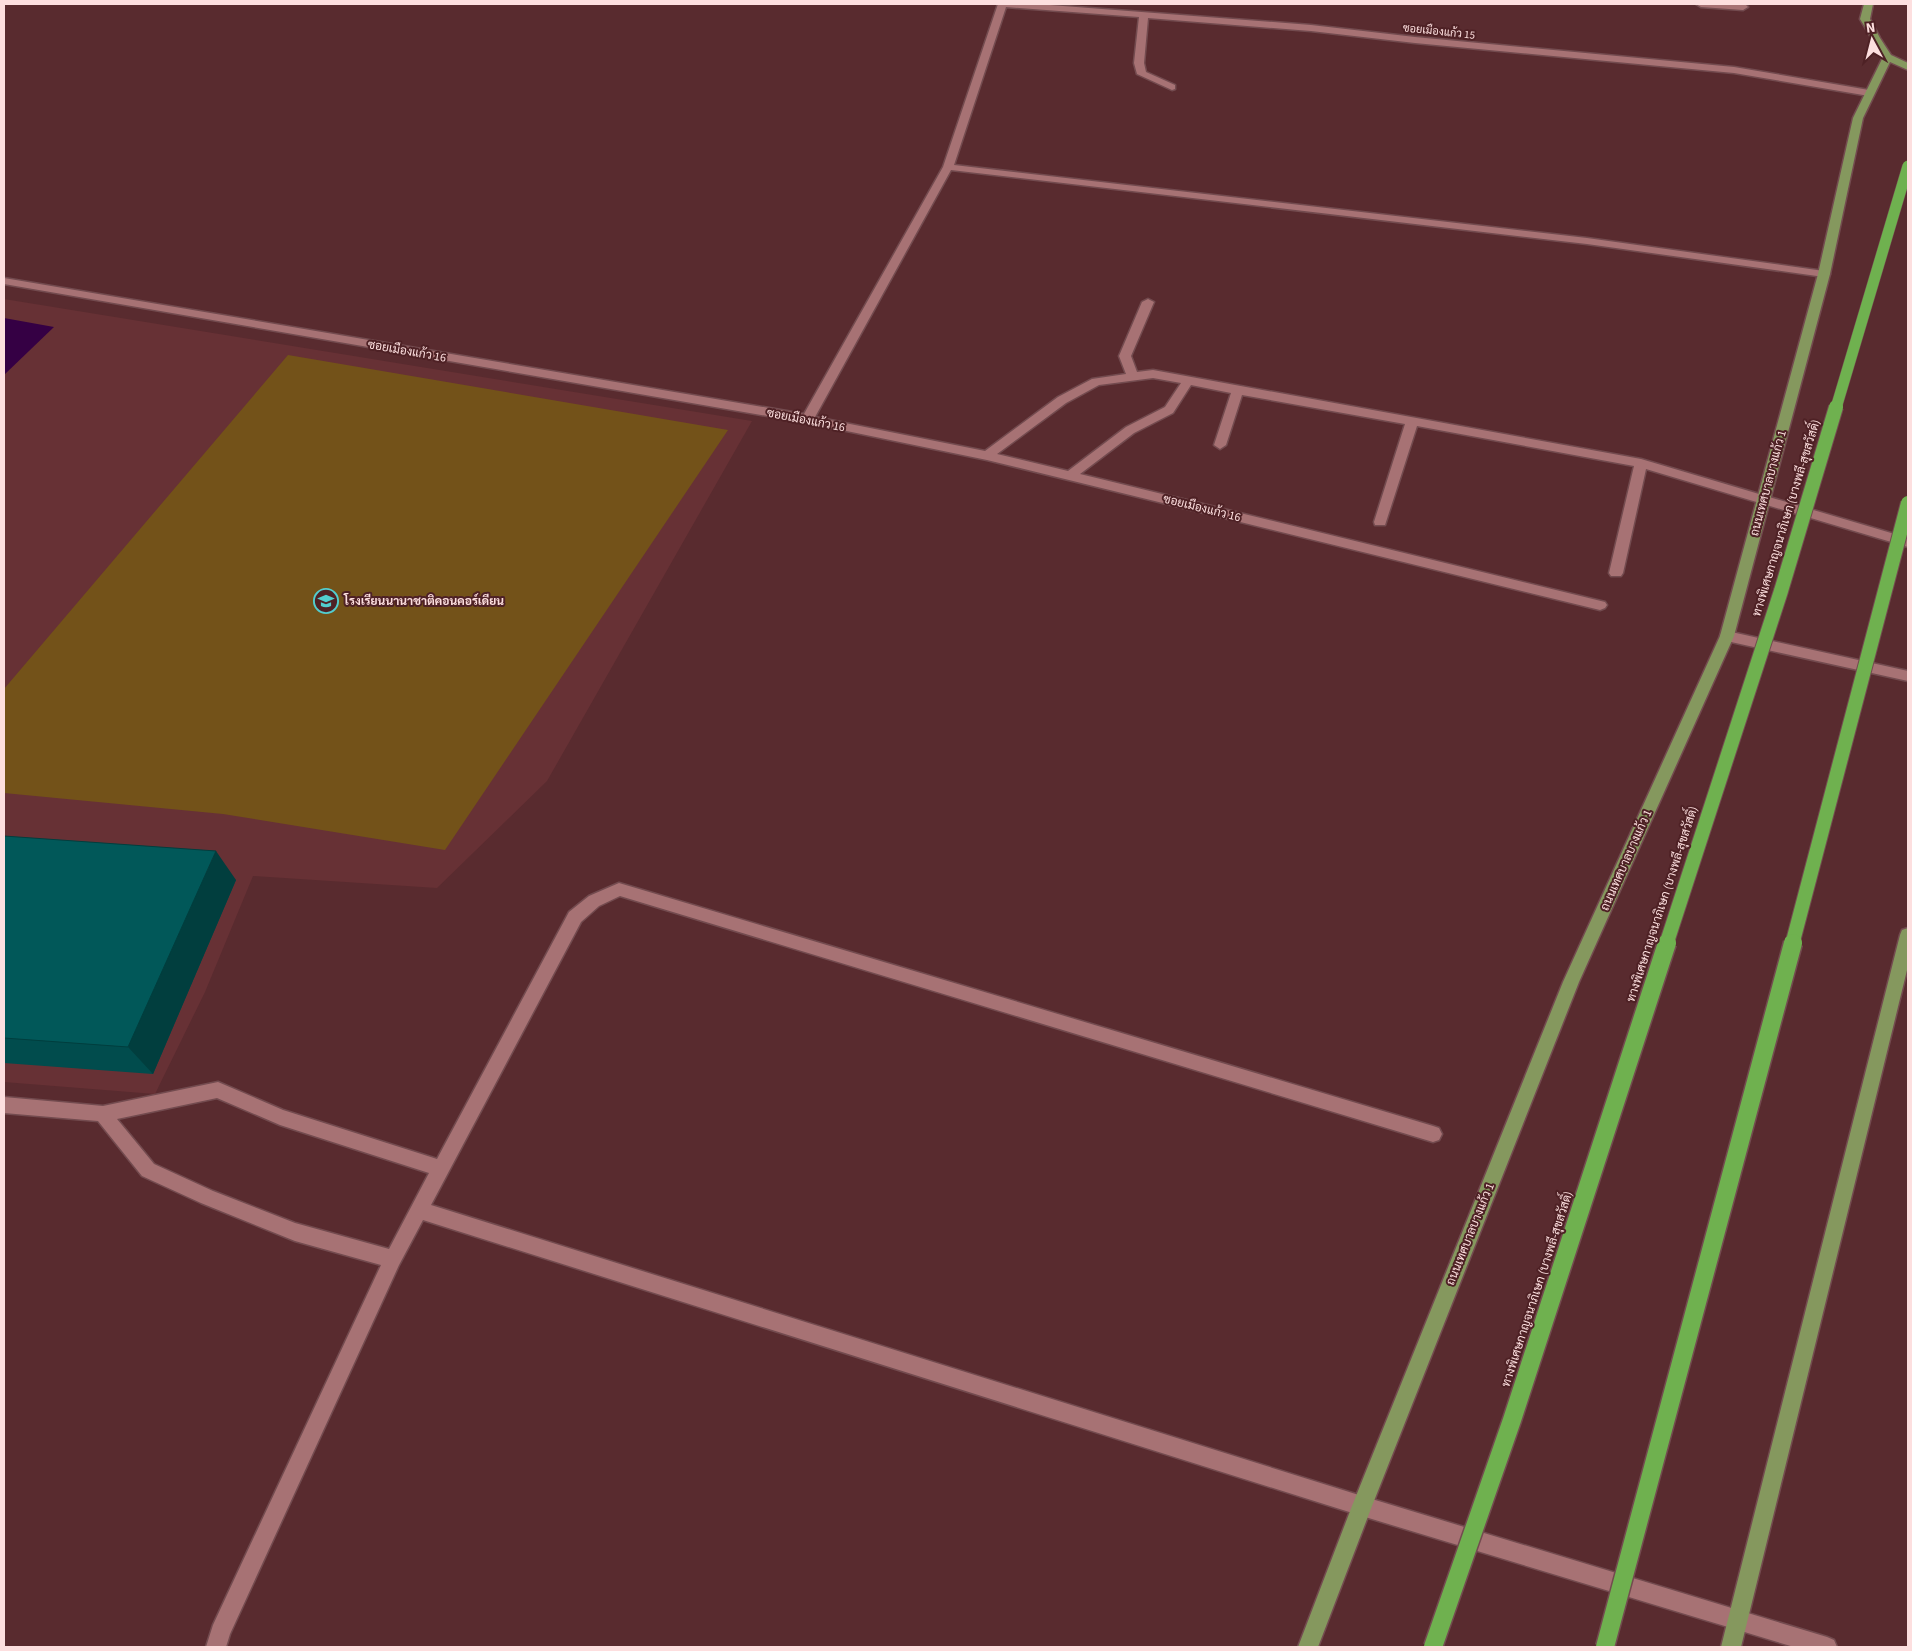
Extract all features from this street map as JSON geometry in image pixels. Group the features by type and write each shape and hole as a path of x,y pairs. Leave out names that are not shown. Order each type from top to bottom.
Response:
{"highway":[{"name":"ทางพิเศษกาญจนาภิเษก (บางพลี-สุขสวัสดิ์)","path":"1433,1647 1512,1420 1778,600 1908,166"},
{"path":"1605,1647 1775,1013 1908,503"}],"main road":[{"path":"1868,4 1866,19 1888,57 1908,67"},
{"name":"ถนนเทศบาลบางแก้ว 1","path":"1308,1647 1362,1506 1571,982 1727,636 1824,274 1858,118 1888,57"},
{"path":"1731,1647 1908,935"}],"street":[{"name":"ซอยเมืองแก้ว 15","path":"1004,4 1311,28 1734,70 1869,93"},
{"path":"808,420 948,167 1004,4"},
{"path":"1701,4 1743,8"},
{"path":"1144,15 1139,63 1142,74 1172,87"},
{"path":"948,167 1587,241 1824,274"},
{"name":"ซอยเมืองแก้ว 16","path":"4,281 808,420 986,456 1600,605"},
{"path":"1132,376 1125,356 1148,302"},
{"path":"986,456 1062,400 1096,382 1153,374 1641,463 1908,543"},
{"path":"1070,476 1130,430 1169,410 1188,381"},
{"path":"1220,445 1238,390"},
{"path":"1380,522 1412,422"},
{"path":"1616,573 1641,463"},
{"path":"1727,636 1908,676"},
{"path":"216,1647 220,1632 393,1259 575,917 594,901 618,889 1433,1134"},
{"path":"4,1105 103,1114 218,1090 280,1116 442,1169"},
{"path":"103,1114 148,1170 207,1197 295,1232 393,1259"},
{"path":"419,1210 1362,1506 1827,1647"}],"shaded area":[{"name":"โรงเรียนนานาชาติคอนคอร์เดียน","path":"4,299 752,421 547,781 437,888 253,876 205,992 155,1094 4,1082"},
{"path":"4,318 54,327 4,375"},
{"path":"288,355 728,430 445,850 223,814 4,793 4,689"}],"building":[{"path":"4,836 216,851 128,1047 4,1038"}],"place":[{"name":"โรงเรียนนานาชาติคอนคอร์เดียน","path":"326,601"}]}
